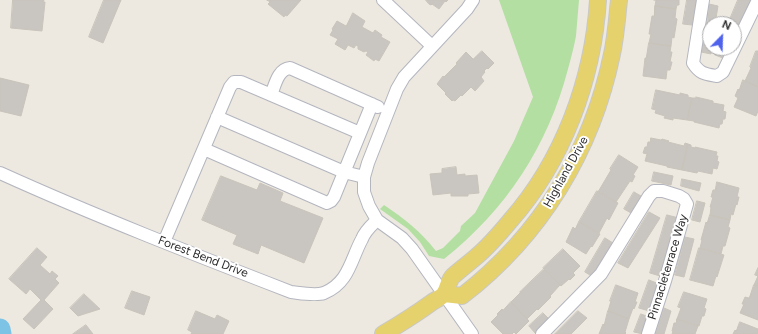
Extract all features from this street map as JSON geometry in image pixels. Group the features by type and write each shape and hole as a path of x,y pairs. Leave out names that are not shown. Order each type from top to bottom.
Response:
{"main road":[{"name":"Highland Drive","path":"387,333 444,294 450,279 477,256 511,220 538,184 550,164 569,125 584,83 594,40 598,0"},
{"name":"Highland Drive","path":"444,294 462,296 498,265 534,225 551,202 565,179 578,156 598,108 613,53 619,0"}],"street":[{"path":"383,0 432,46"},
{"path":"472,334 412,248 402,238 377,220 369,206 364,192 364,176 388,111 397,89 404,77 467,9 473,0"},
{"path":"703,0 693,63 698,70 706,74 717,76 723,72 758,0"},
{"path":"271,94 280,74 286,68 290,68 388,111"},
{"path":"164,242 230,87 234,82 241,82 271,94 360,133"},
{"path":"204,149 327,203 334,197 372,104"},
{"path":"217,117 344,172 364,176"},
{"name":"Forest Bend Drive","path":"0,173 108,220 291,292 308,294 323,293 336,285 343,278 350,266 361,239 367,230 377,220"},
{"name":"Pinnacleterrace Way","path":"542,334 601,274 648,196 654,191 663,191 679,196 684,199 687,204 648,334"}],"green space":[{"path":"499,0 579,0 576,36 568,69 549,124 522,174 505,198 466,240 444,259 429,256 420,242 408,229 380,209 384,205 399,215 418,231 436,251 443,248 460,231 461,226 475,213 514,141 533,97"}],"building":[{"path":"13,0 44,0 42,31 11,28"},
{"path":"104,0 121,0 103,43 89,37"},
{"path":"267,0 301,0 287,16 285,15 284,17 268,4 270,2"},
{"path":"426,0 448,0 446,2 445,1 439,9 432,4 429,4"},
{"path":"656,0 679,0 679,5 677,5 676,9 655,6"},
{"path":"687,0 696,0 692,25 683,24"},
{"path":"738,0 751,0 742,21 742,16 731,16"},
{"path":"709,4 718,6 716,16 708,16"},
{"path":"655,6 676,9 675,18 677,19 671,46 649,43 651,34 649,34"},
{"path":"353,13 365,21 362,27 373,33 375,30 382,35 381,37 390,42 379,61 375,59 374,61 366,55 368,52 358,49 358,46 356,45 354,48 348,45 345,50 335,44 338,39 330,35 337,21 346,26"},
{"path":"649,43 671,46 670,52 672,52 670,62 672,62 670,70 667,70 666,79 643,76 645,58"},
{"path":"482,51 494,63 484,71 485,72 481,77 484,81 475,91 471,87 462,96 461,95 455,101 452,101 437,84 443,76 444,77 457,64 456,63 466,52 473,59"},
{"path":"756,51 758,51 758,87 745,81"},
{"path":"0,78 29,85 21,116 0,111"},
{"path":"743,80 758,87 758,111 756,116 734,107 738,98 735,96"},
{"path":"656,90 680,95 680,93 688,95 688,97 692,98 687,120 673,118 673,120 664,118 665,116 655,113 656,110 652,109"},
{"path":"696,97 724,105 723,111 726,112 725,119 723,119 719,128 687,120 692,98"},
{"path":"651,138 662,139 684,146 685,143 688,144 682,170 645,161 647,154 643,153"},
{"path":"688,144 691,145 691,147 717,152 717,161 719,162 717,169 713,168 712,174 682,170"},
{"path":"619,155 638,167 633,175 635,176 632,182 630,181 616,202 598,192"},
{"path":"456,167 457,175 477,175 479,193 468,194 468,196 451,196 451,193 433,195 430,174 442,173 442,169"},
{"path":"654,172 673,176 671,185 652,181"},
{"path":"221,176 257,190 260,183 283,193 280,201 323,218 304,263 261,245 258,254 233,244 237,235 202,220"},
{"path":"682,179 701,183 699,191 681,186"},
{"path":"717,182 739,188 737,205 736,204 733,215 731,214 730,220 710,215 710,207 713,197 711,197"},
{"path":"597,191 618,203 609,220 607,218 599,233 579,222"},
{"path":"634,192 641,196 631,213 624,209"},
{"path":"697,201 705,203 700,222 692,220"},
{"path":"649,212 660,218 628,268 618,263"},
{"path":"667,215 679,218 660,276 650,273"},
{"path":"710,215 730,220 728,227 730,228 721,254 700,248 706,222 707,223"},
{"path":"579,222 600,234 586,254 566,242 573,227 575,229"},
{"path":"685,237 694,239 684,277 675,275"},
{"path":"605,238 613,243 593,277 585,272"},
{"path":"37,248 47,257 40,265 50,274 52,271 58,276 55,279 59,283 44,300 53,309 34,329 23,319 41,300 30,289 26,294 9,279"},
{"path":"699,248 724,255 713,286 690,280"},
{"path":"563,249 580,266 573,273 575,275 561,286 543,268"},
{"path":"758,268 758,276 755,275"},
{"path":"544,269 560,285 550,296 551,297 527,319 511,302"},
{"path":"758,276 758,286 754,285"},
{"path":"649,280 659,284 649,311 639,308"},
{"path":"616,285 638,293 635,302 637,302 629,319 608,311"},
{"path":"754,285 758,286 758,320 740,313 745,297 749,298"},
{"path":"132,291 150,297 144,315 125,308"},
{"path":"684,292 707,299 704,308 706,309 704,316 702,316 699,326 677,319 681,308 678,307"},
{"path":"84,294 100,309 78,316 70,308"},
{"path":"511,302 529,321 516,334 514,332 512,334 503,334 491,322 502,309 503,310"},
{"path":"664,308 671,311 664,334 655,334"},
{"path":"196,311 215,319 217,315 229,321 223,334 191,334 192,332 188,330"},
{"path":"578,311 587,318 571,334 555,334"},
{"path":"608,311 629,319 625,334 599,334 603,324 604,325"},
{"path":"543,313 549,319 535,333 529,326"},
{"path":"641,314 649,317 643,334 634,332"},
{"path":"677,319 698,326 695,334 672,334 674,323 676,323"},
{"path":"740,322 758,329 758,334 733,334"},
{"path":"86,325 93,334 73,334"}],"waterway":[{"path":"0,329 1,334"}]}
